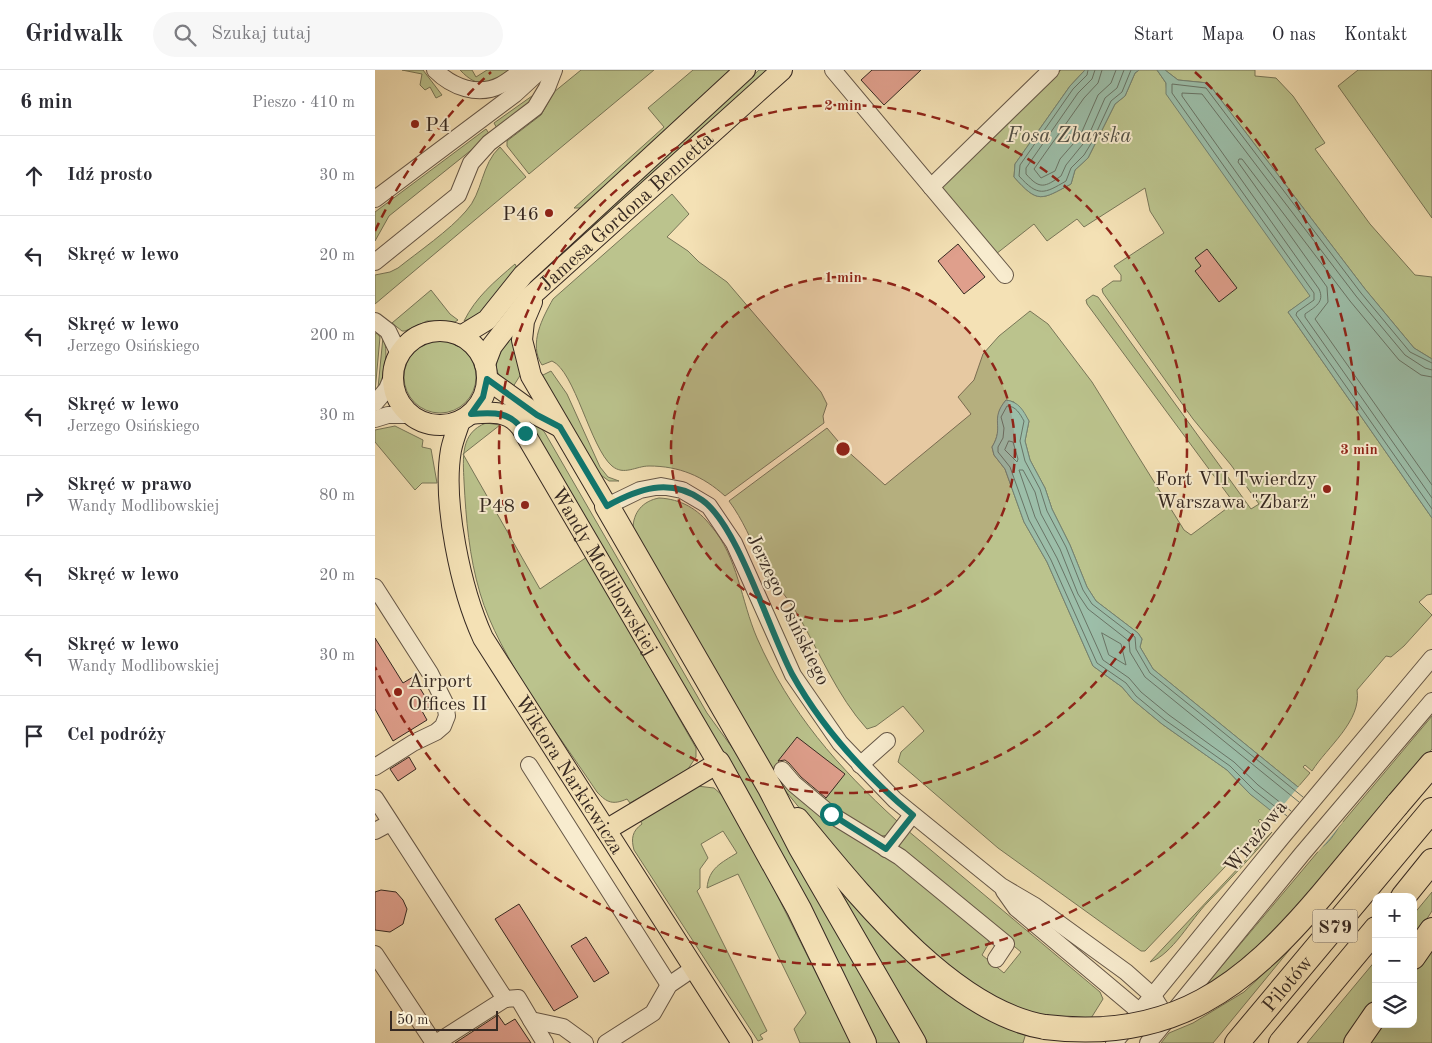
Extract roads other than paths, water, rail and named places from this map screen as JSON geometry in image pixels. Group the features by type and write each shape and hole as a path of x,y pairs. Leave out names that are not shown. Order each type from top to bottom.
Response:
{"highway":[{"path":"607,506 777,779 838,870 934,969 958,988 990,1008 1019,1020 1045,1027 1086,1032 1140,1028 1180,1016 1215,999 1249,974 1278,946 1432,764"},
{"path":"717,763 799,909 864,1043"},
{"path":"777,779 801,848 914,1043"},
{"name":"Pilotów","path":"1237,1043 1432,810"},
{"path":"1406,893 1432,861"},
{"path":"1417,952 1432,930"},
{"name":"Pilotów","path":"1281,1043 1372,934"},
{"path":"1356,1043 1372,1020"}],"main road":[{"name":"Jamesa Gordona Bennetta","path":"461,336 487,320 523,274 745,70"},
{"name":"Jamesa Gordona Bennetta","path":"486,372 492,346 515,314 538,288 782,70"},
{"name":"Wandy Modlibowskiej","path":"538,288 524,321 522,340 531,376 607,506"},
{"path":"486,372 483,397 466,417 440,425 417,419 397,398 393,375 399,354 414,338 428,332 442,331 461,336 474,346 486,372 537,415 560,427"},
{"name":"Wandy Modlibowskiej","path":"466,417 497,412 506,414 521,427 717,763"},
{"name":"Wiktora Narkiewicza","path":"449,484 451,452 466,417"},
{"name":"Wiktora Narkiewicza","path":"417,419 437,442 449,484 462,578 472,614 483,638 743,1043"},
{"path":"606,830 717,763"}],"street":[{"path":"435,70 444,79 460,88 477,90 496,88 524,70"},
{"path":"375,199 515,94 541,70"},
{"path":"375,262 458,195 471,163 483,150 535,108 547,88 554,70"},
{"path":"833,70 1005,275"},
{"path":"931,187 1051,70"},
{"path":"375,321 388,331 399,354"},
{"path":"375,403 387,389 393,375"},
{"path":"375,419 388,414 417,419"},
{"name":"Jerzego Osińskiego","path":"607,506 640,490 661,486 682,490 709,506 734,543 793,675 824,723 860,765 913,815 1001,886 1050,917 1126,972 1153,996 1167,1018"},
{"path":"375,586 430,673 445,703 447,716 443,726 436,732 376,763"},
{"name":"Wirażowa","path":"1114,1043 1282,837 1432,658"},
{"path":"1148,1043 1302,854 1432,700"},
{"path":"860,765 887,741"},
{"path":"529,765 669,985"},
{"path":"777,779 794,784 831,814 900,857 1006,944 996,959"},
{"path":"375,798 505,999"},
{"path":"886,849 913,815"},
{"path":"375,831 390,823"},
{"name":"Jerzego Osińskiego","path":"1001,886 1016,908 1140,1012"},
{"path":"375,954 435,1043 505,999 518,998 545,1043"},
{"path":"606,1043 653,1013 669,985 694,968"},
{"path":"1140,1012 1167,1018"},
{"path":"531,1020 563,1027 585,1043"}],"water":[{"name":"Fosa Zbarska","path":"1085,70 1139,70 1135,73 1125,96 1115,104 1088,158 1075,170 1071,184 1040,197 1029,192 1014,177 1015,164 1070,86"},
{"name":"Fosa Zbarska","path":"1157,70 1165,70 1178,80 1208,83 1365,289 1414,348 1432,359 1432,518 1288,312 1310,296 1166,94 1166,83"},
{"path":"1006,400 1023,410 1029,421 1025,441 1030,460 1045,488 1052,509 1070,545 1087,587 1096,601 1138,633 1142,639 1140,647 1153,669 1298,787 1340,825 1323,847 1319,849 1250,794 1227,770 1162,724 1133,700 1122,687 1093,666 1047,562 1024,522 1005,469 994,455 992,447 996,440 998,413"}],"place":[{"name":"P4","path":"415,124"},
{"name":"P46","path":"549,213"},
{"name":"Fort VII Twierdzy Warszawa \"Zbarż\"","path":"1327,489"},
{"name":"P48","path":"525,505"},
{"name":"Airport Offices II","path":"398,692"}]}
